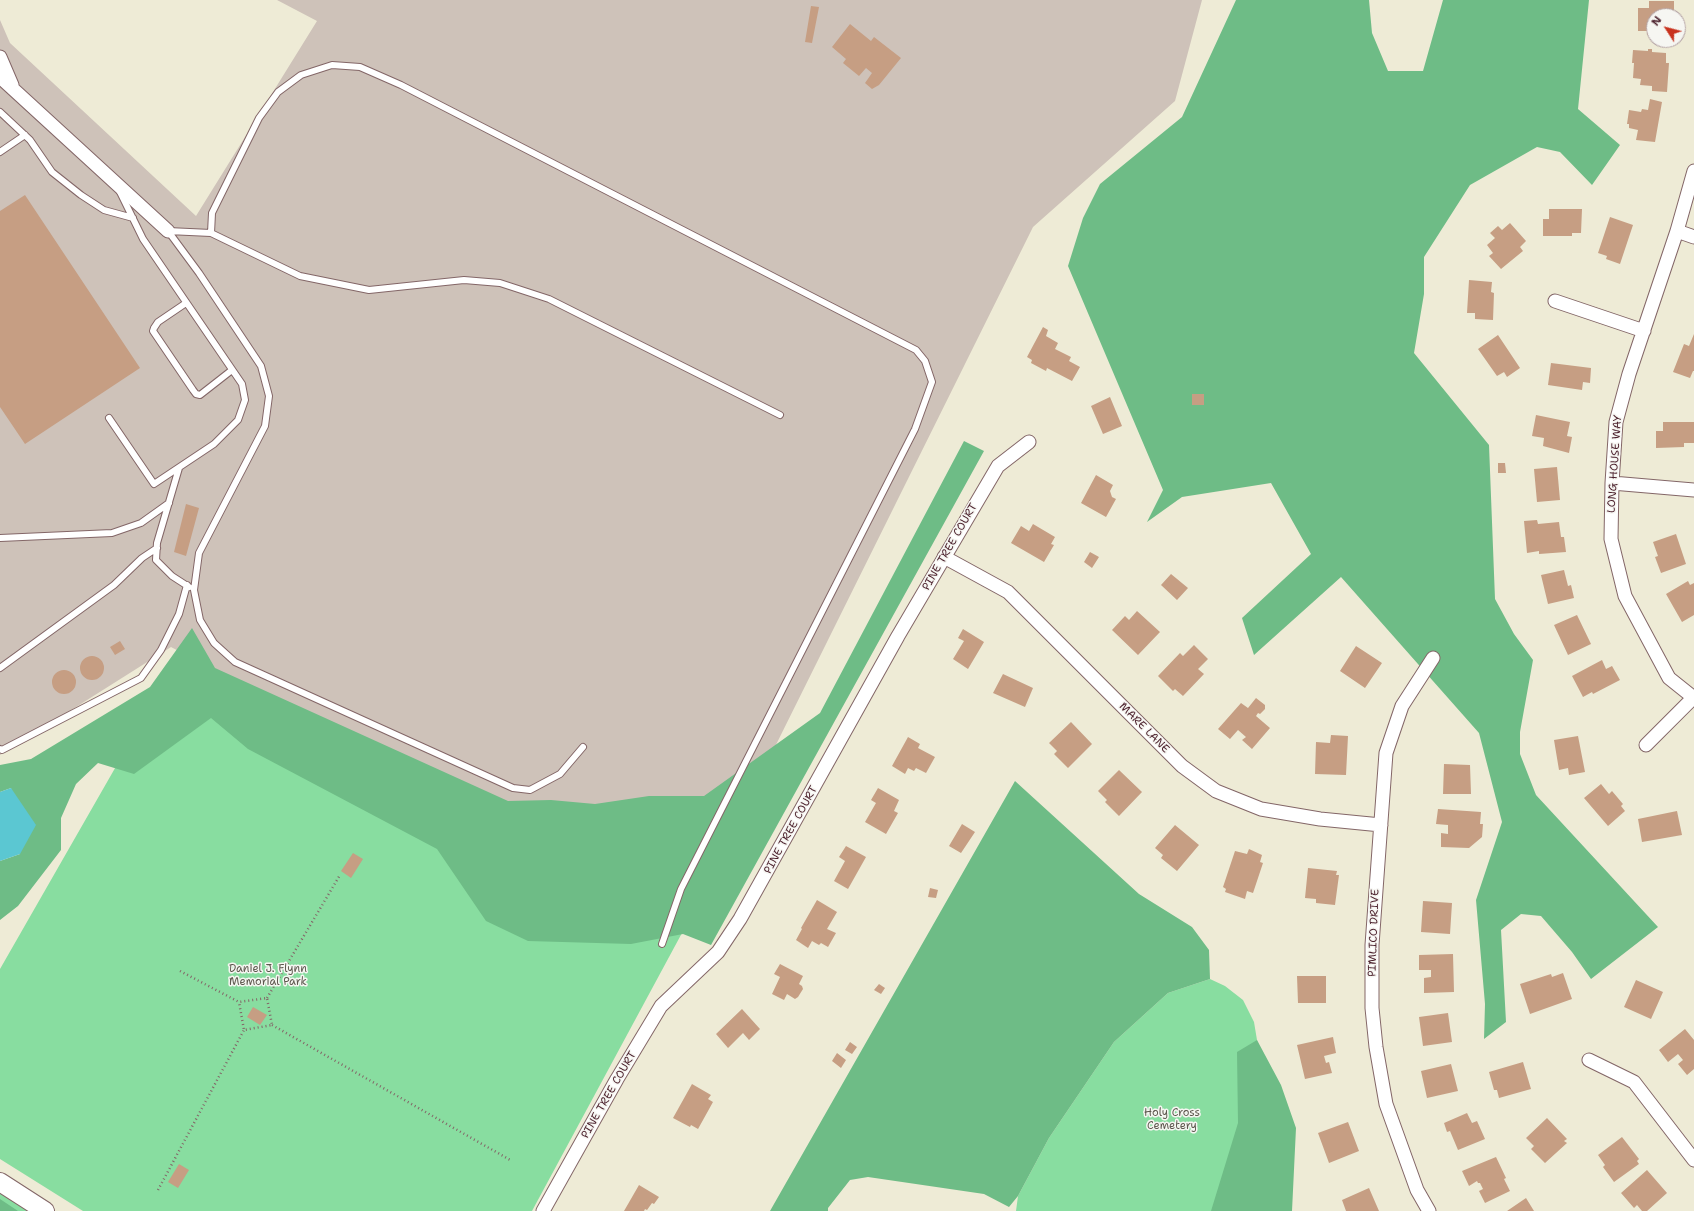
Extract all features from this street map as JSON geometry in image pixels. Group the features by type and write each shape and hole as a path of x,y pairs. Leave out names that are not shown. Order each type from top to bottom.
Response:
{"street":[{"path":"0,57 14,90"},
{"path":"0,77 168,230"},
{"name":"LONG HOUSE WAY","path":"1693,698 1669,678 1626,596 1611,539 1612,483 1616,422 1629,374 1677,231 1694,171"},
{"path":"1677,231 1694,237"},
{"path":"1555,301 1644,331"},
{"name":"PINE TREE COURT","path":"543,1211 617,1079 661,1006 718,952 740,919 898,636 998,466 1029,442"},
{"path":"1612,483 1694,490"},
{"name":"MARE LANE","path":"944,557 1008,592 1182,766 1216,791 1261,809 1320,819 1381,825"},
{"name":"PIMLICO DRIVE","path":"1429,1211 1417,1190 1386,1104 1376,1047 1372,1008 1372,945 1386,753 1402,706 1434,658"},
{"path":"1646,745 1693,698"},
{"path":"1590,1060 1634,1082 1694,1160"},
{"path":"0,1182 45,1211"}],"lane":[{"path":"211,233 212,213 259,118 278,92 301,75 332,65 360,67 408,88 916,350 925,361 932,382 915,429 680,889 662,944"},
{"path":"0,112 30,140 52,172 81,195 104,210 133,218"},
{"path":"0,152 24,134"},
{"path":"109,418 154,484 214,444 238,420 245,400 242,384 143,239 116,184"},
{"path":"168,230 211,233 300,276 369,290 464,280 500,283 549,299 780,415"},
{"path":"168,230 261,366 269,396 265,426 199,553 194,590 200,620 214,643 235,662 513,788 530,790 560,774 583,747"},
{"path":"186,303 158,322 153,332 196,394 200,395 232,370"},
{"path":"179,468 157,548 156,560 172,576 194,590"},
{"path":"0,538 112,533 141,523 169,502"},
{"path":"0,668 114,586 142,558 157,548"},
{"path":"0,749 2,750 141,678 161,650 176,621 187,586"}],"path":[{"path":"272,1025 268,998 340,875"},
{"path":"180,971 239,1002 268,998"},
{"path":"158,1190 160,1183 244,1030 239,1002"},
{"path":"244,1030 272,1025 512,1161"}],"shaded area":[{"path":"277,0 1202,0 1175,101 1033,227 689,920 171,647 0,755 0,20 10,43 196,216 317,21"}],"green space":[{"path":"1236,0 1369,0 1372,33 1388,71 1423,71 1443,0 1589,0 1578,109 1620,145 1592,185 1560,152 1537,147 1470,185 1424,257 1424,294 1414,353 1489,445 1495,599 1514,634 1533,660 1520,732 1520,754 1536,795 1658,927 1591,979 1572,952 1541,916 1521,914 1501,930 1506,1022 1484,1039 1485,1004 1476,900 1502,822 1479,733 1341,577 1254,655 1242,618 1311,554 1271,483 1182,497 1147,522 1163,490 1068,266 1083,218 1100,184 1182,117"},
{"path":"964,441 984,451 711,945 683,934 631,944 528,941 486,921 437,849 248,749 211,718 134,774 98,763 76,784 61,818 61,850 18,906 0,920 0,861 20,854 11,788 0,792 0,765 31,759 150,687 192,628 215,668 508,801 551,800 595,804 649,796 704,796 820,713"},
{"name":"Daniel J. Flynn Memorial Park","path":"195,678 689,920 532,1211 83,1211 0,1159 0,969 142,721"},
{"path":"1015,781 1139,894 1192,927 1209,950 1210,979 1168,993 1114,1042 1049,1138 1018,1196 1009,1207 984,1194 868,1177 850,1180 828,1208 828,1211 770,1211"},
{"name":"Holy Cross Cemetery","path":"1210,979 1225,986 1243,1000 1254,1022 1264,1082 1232,1211 1016,1211 1018,1196 1049,1138 1114,1042 1168,993"},
{"path":"1257,1040 1281,1085 1296,1128 1292,1211 1211,1211 1238,1123 1237,1052"},
{"path":"0,1191 32,1211 0,1211"},
{"path":"0,1199 18,1211 0,1211"}],"water":[{"path":"11,788 36,825 20,854 0,861 0,792"}],"building":[{"path":"1649,1 1674,1 1674,8 1649,8"},
{"path":"811,6 819,7 812,43 805,42"},
{"path":"1638,8 1646,8 1646,31 1638,31"},
{"path":"850,24 871,41 874,37 901,58 879,85 872,89 865,83 872,73 866,68 859,76 843,63 846,59 832,47"},
{"path":"1648,49 1652,49 1652,52 1666,53 1666,63 1669,63 1667,92 1652,91 1652,86 1640,85 1641,79 1633,78 1633,50 1648,51"},
{"path":"1650,99 1662,102 1655,142 1636,140 1638,130 1629,128 1629,124 1627,124 1629,110 1641,112 1642,109 1648,110"},
{"path":"25,195 140,368 25,444 0,407 0,211"},
{"path":"1549,209 1582,209 1581,233 1572,233 1572,236 1543,236 1543,219 1549,219"},
{"path":"1610,217 1633,225 1620,264 1606,259 1607,256 1598,253"},
{"path":"1510,223 1526,241 1520,247 1523,251 1501,269 1489,256 1493,253 1487,245 1495,238 1490,233 1498,226 1502,230"},
{"path":"1469,280 1492,282 1491,292 1494,293 1493,320 1475,319 1475,313 1467,313"},
{"path":"1043,327 1048,330 1046,336 1058,343 1055,349 1071,357 1069,361 1080,367 1072,381 1047,368 1046,371 1031,363 1032,360 1027,357"},
{"path":"1694,334 1694,371 1690,378 1673,372 1684,344 1689,346"},
{"path":"1498,335 1520,368 1507,377 1504,372 1497,376 1478,349"},
{"path":"1551,363 1591,368 1590,383 1583,382 1582,390 1548,385"},
{"path":"1192,394 1204,394 1204,405 1192,405"},
{"path":"1110,397 1122,426 1103,434 1091,406"},
{"path":"1536,415 1570,422 1567,436 1572,437 1569,453 1543,446 1544,438 1532,436"},
{"path":"1663,422 1694,422 1694,443 1684,443 1684,447 1656,448 1656,431 1663,431"},
{"path":"1498,463 1505,463 1506,473 1498,473"},
{"path":"1557,467 1560,500 1537,502 1534,469"},
{"path":"1096,475 1113,485 1110,491 1112,497 1116,499 1106,517 1081,503"},
{"path":"186,504 199,508 186,556 174,552"},
{"path":"1537,520 1538,524 1559,522 1561,537 1564,537 1566,552 1539,554 1539,551 1527,553 1524,521"},
{"path":"1033,524 1055,537 1051,544 1054,545 1044,562 1011,543 1021,526 1029,531"},
{"path":"1676,534 1686,564 1661,573 1655,557 1658,556 1653,542"},
{"path":"1090,552 1099,557 1092,568 1084,562"},
{"path":"1564,570 1568,586 1571,585 1574,598 1548,604 1541,575"},
{"path":"1171,574 1188,588 1177,600 1161,585"},
{"path":"1688,581 1690,585 1694,583 1694,615 1682,622 1666,594"},
{"path":"1137,611 1160,632 1138,655 1112,630 1125,616 1129,620"},
{"path":"1577,615 1591,644 1568,655 1554,625"},
{"path":"963,629 984,642 968,669 953,659 964,641 958,638"},
{"path":"120,641 125,649 115,655 110,647"},
{"path":"1194,645 1208,659 1198,669 1204,674 1183,696 1175,689 1173,691 1158,676 1180,653 1183,656"},
{"path":"1356,646 1382,663 1365,688 1340,671"},
{"path":"92,656 100,660 104,668 100,676 92,680 84,676 80,668 84,660"},
{"path":"1602,660 1606,669 1612,666 1620,680 1593,694 1592,692 1583,697 1572,676"},
{"path":"64,670 73,673 76,682 73,691 64,694 55,691 52,682 55,673"},
{"path":"1003,674 1033,688 1025,707 993,693"},
{"path":"1256,698 1265,705 1265,709 1256,716 1270,728 1252,749 1242,740 1246,737 1238,730 1230,739 1218,729 1241,703 1248,708"},
{"path":"1071,722 1092,744 1068,768 1054,754 1057,751 1049,743"},
{"path":"1331,735 1348,736 1346,775 1315,774 1316,742 1330,743"},
{"path":"1578,736 1585,772 1569,775 1568,768 1559,770 1554,740"},
{"path":"908,737 920,744 918,748 935,757 926,773 916,768 914,771 908,768 905,774 892,766"},
{"path":"1444,764 1470,765 1471,794 1443,794"},
{"path":"1119,770 1142,792 1119,816 1105,802 1107,800 1098,791"},
{"path":"1601,784 1609,794 1612,791 1623,804 1621,806 1625,811 1608,826 1584,798"},
{"path":"878,788 899,800 894,811 898,813 886,834 865,822 876,803 871,800"},
{"path":"1438,809 1481,812 1480,824 1483,824 1482,837 1469,848 1441,847 1441,833 1448,834 1448,825 1436,824"},
{"path":"1677,811 1682,835 1642,842 1638,819"},
{"path":"962,824 975,832 961,853 949,846"},
{"path":"1175,825 1199,845 1177,871 1161,858 1163,855 1155,848"},
{"path":"846,846 866,857 848,889 834,881 845,861 839,857"},
{"path":"1249,849 1262,855 1260,862 1263,863 1253,893 1247,891 1245,899 1225,892 1226,889 1223,887 1235,851 1247,854"},
{"path":"353,853 363,859 351,878 341,871"},
{"path":"1308,868 1337,871 1336,875 1339,875 1335,905 1316,903 1316,899 1305,898"},
{"path":"930,888 938,890 936,898 928,897"},
{"path":"817,900 837,912 827,929 836,933 828,947 821,943 819,945 812,941 808,948 796,940"},
{"path":"1423,901 1452,903 1450,934 1421,932"},
{"path":"1453,954 1454,992 1424,993 1424,978 1431,977 1431,970 1419,970 1419,955"},
{"path":"780,964 803,976 799,984 803,989 795,999 787,994 784,1000 772,994 780,977 774,974"},
{"path":"1563,973 1572,999 1530,1014 1520,984 1551,974 1552,977"},
{"path":"1297,976 1326,976 1326,1003 1298,1003"},
{"path":"1636,980 1663,992 1651,1019 1624,1007"},
{"path":"879,984 885,988 881,994 874,990"},
{"path":"253,1007 267,1015 260,1025 247,1017"},
{"path":"742,1009 760,1029 749,1040 743,1033 728,1048 716,1034"},
{"path":"1448,1013 1452,1042 1423,1046 1419,1017"},
{"path":"1685,1029 1694,1040 1694,1069 1687,1075 1678,1064 1683,1060 1678,1054 1668,1062 1659,1050"},
{"path":"1333,1037 1336,1053 1324,1056 1326,1063 1329,1062 1332,1073 1305,1079 1297,1045"},
{"path":"850,1042 857,1047 852,1054 845,1050"},
{"path":"837,1053 846,1060 841,1068 832,1061"},
{"path":"1523,1062 1531,1089 1499,1098 1497,1090 1494,1090 1489,1072"},
{"path":"1451,1064 1458,1091 1427,1098 1421,1071"},
{"path":"692,1084 711,1095 708,1099 713,1102 698,1129 691,1125 690,1127 673,1118"},
{"path":"1467,1113 1472,1123 1477,1121 1485,1139 1458,1150 1450,1131 1447,1132 1444,1123"},
{"path":"1547,1118 1567,1139 1564,1141 1567,1143 1545,1163 1531,1149 1534,1146 1526,1138"},
{"path":"1348,1122 1359,1151 1329,1163 1318,1133"},
{"path":"1622,1137 1639,1159 1637,1161 1639,1164 1614,1182 1603,1167 1605,1165 1598,1155"},
{"path":"1496,1157 1506,1178 1504,1179 1510,1191 1485,1203 1479,1191 1483,1189 1480,1183 1477,1181 1469,1186 1462,1171"},
{"path":"179,1164 189,1170 178,1188 168,1182"},
{"path":"1647,1170 1667,1193 1647,1211 1642,1211 1637,1205 1634,1208 1621,1193"},
{"path":"639,1185 659,1197 647,1210 624,1211"},
{"path":"1369,1188 1379,1211 1346,1211 1342,1200"},
{"path":"1526,1198 1534,1211 1507,1211"}]}
